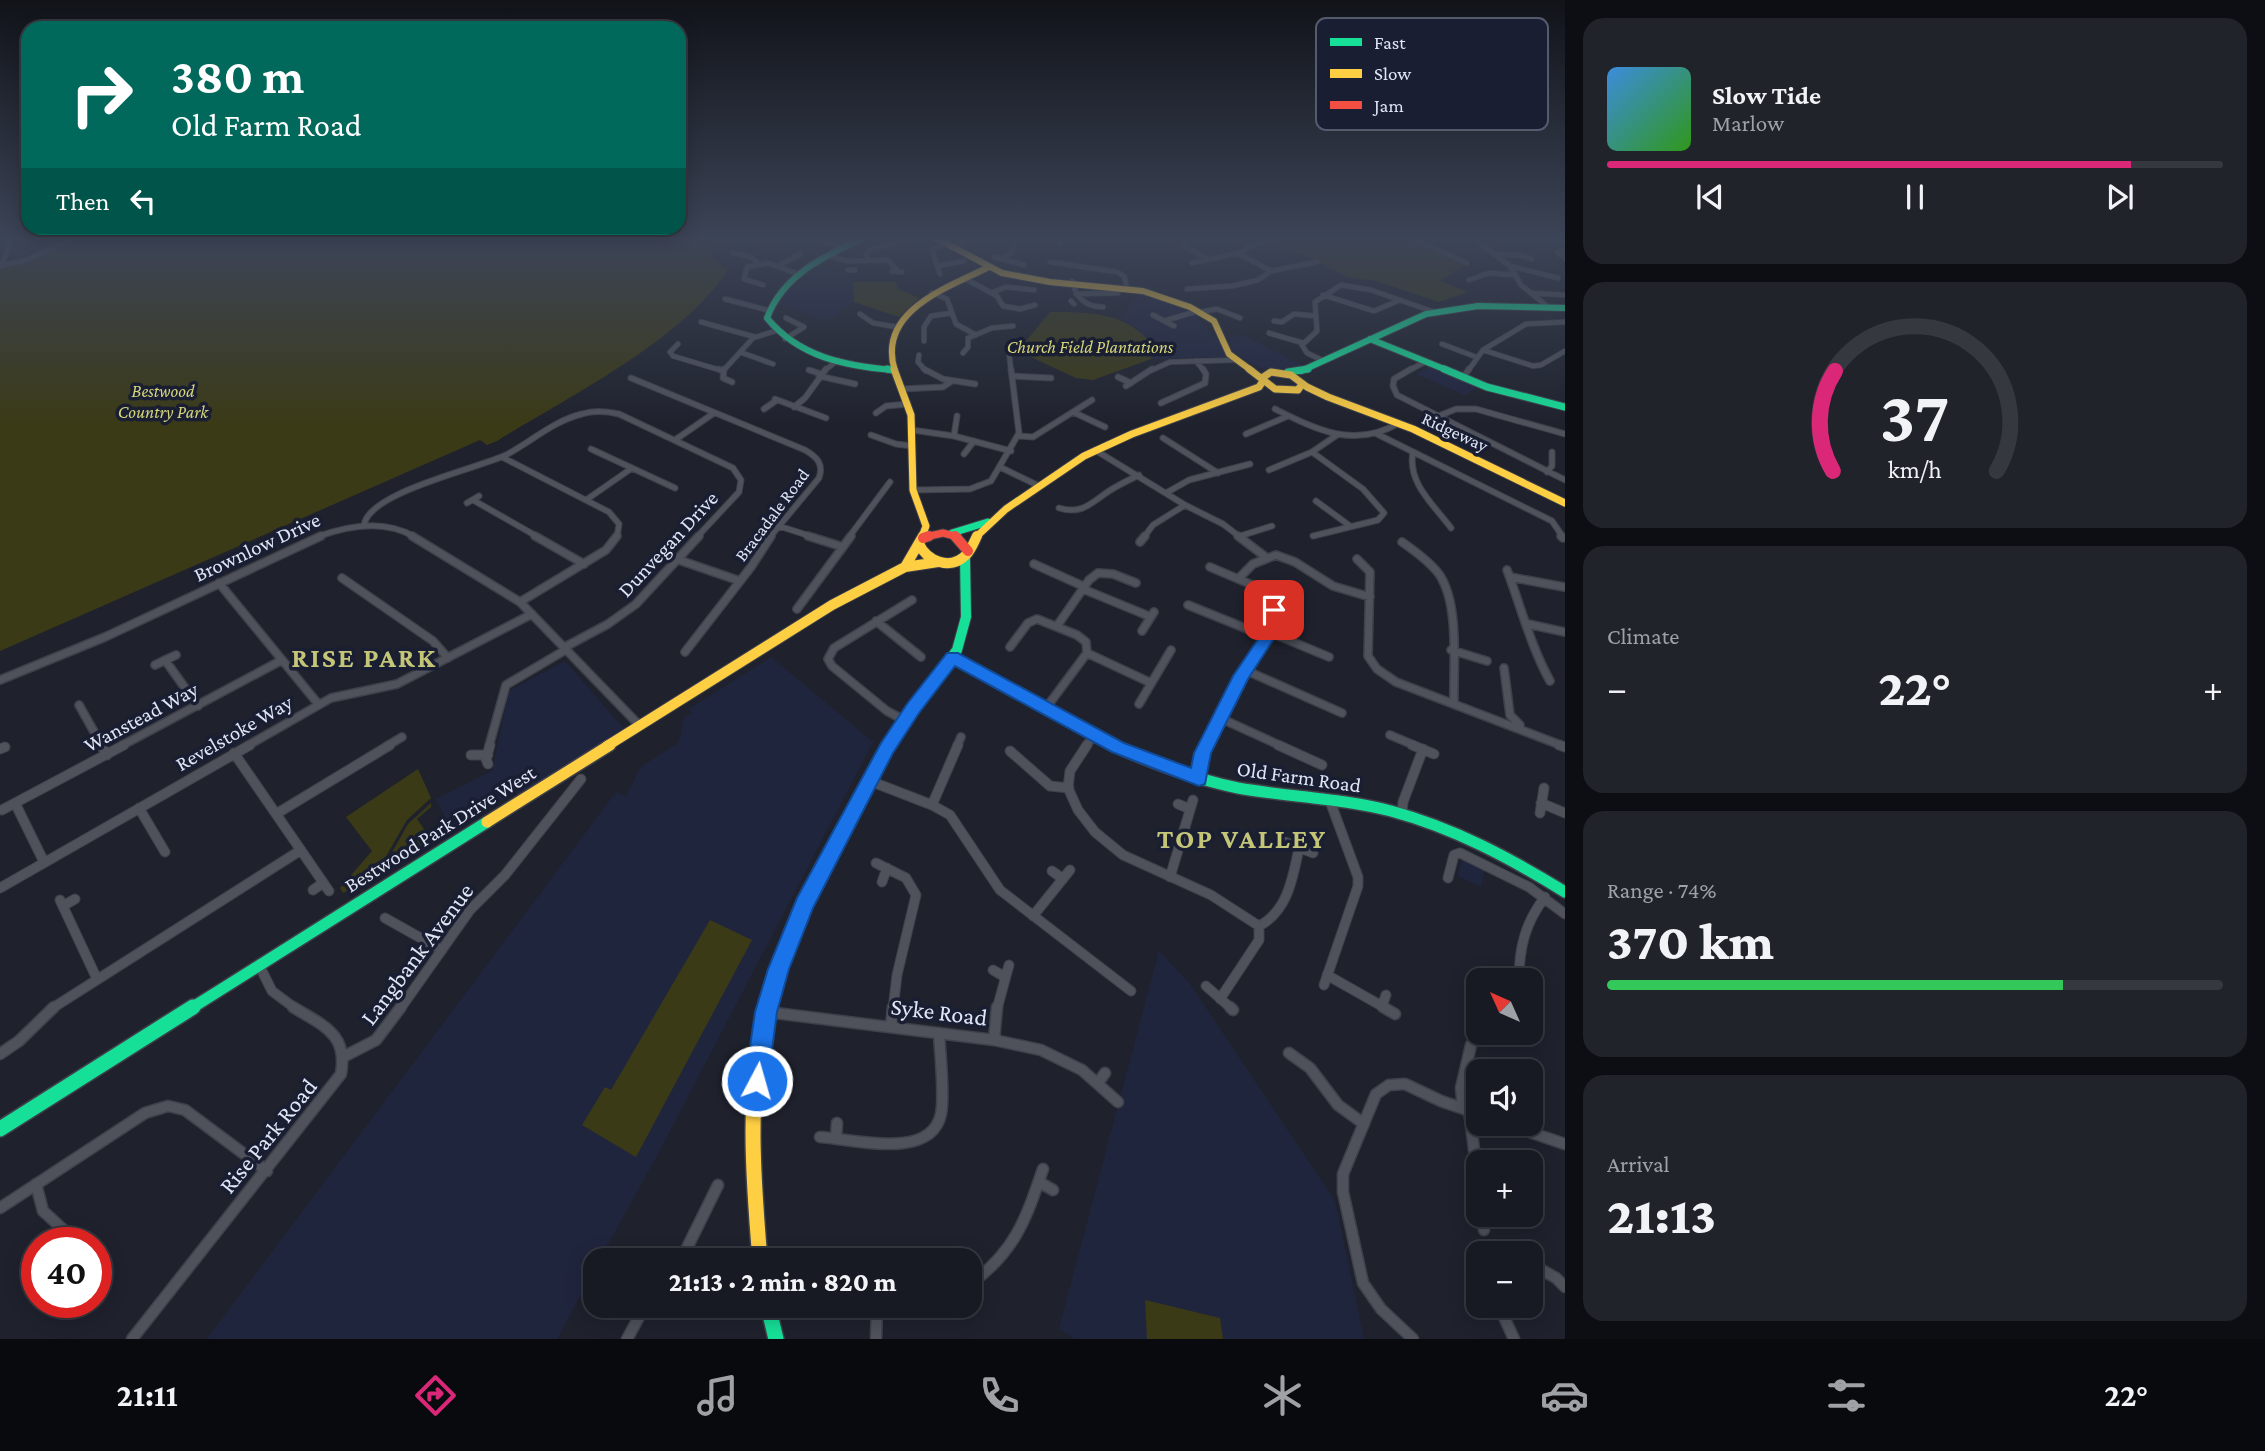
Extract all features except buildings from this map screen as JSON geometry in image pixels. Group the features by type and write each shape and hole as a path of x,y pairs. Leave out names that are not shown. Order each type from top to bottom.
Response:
{"street":[{"path":"735,300 767,310"},
{"path":"773,300 767,310 768,321 785,339 868,369 893,370"},
{"path":"905,567 926,531 925,518 914,490 912,430 908,404 893,370 891,347 897,327 922,300"},
{"path":"948,300 956,324 976,335"},
{"path":"1176,300 1199,312 1219,327 1225,348 1236,359 1269,376 1288,391"},
{"path":"1303,343 1317,331 1313,304 1317,300"},
{"path":"1339,300 1371,311 1380,311 1400,300"},
{"path":"1402,300 1434,312"},
{"path":"1539,300 1547,306"},
{"path":"1074,303 1082,302 1100,308"},
{"path":"991,305 1029,309 1035,305"},
{"path":"1269,376 1302,378 1324,361 1417,317 1434,312 1478,306 1565,308"},
{"path":"1167,320 1217,309 1238,316"},
{"path":"922,338 924,327 931,316 952,313"},
{"path":"1274,321 1282,322 1294,314 1316,316"},
{"path":"1153,315 1174,326"},
{"path":"785,339 804,328 802,324 788,318 796,316"},
{"path":"859,316 873,323 897,327"},
{"path":"1462,378 1483,350 1526,324 1565,322"},
{"path":"703,324 755,337"},
{"path":"962,350 966,340 976,335 1013,326"},
{"path":"718,334 725,330"},
{"path":"720,385 729,381 722,376 723,371 755,337 775,331"},
{"path":"1269,333 1303,343"},
{"path":"1370,339 1462,378 1511,395 1565,407"},
{"path":"1303,343 1305,351 1324,361"},
{"path":"1445,346 1476,357"},
{"path":"677,347 670,354 678,359 723,371"},
{"path":"1483,350 1533,366 1541,365 1565,351"},
{"path":"740,352 772,361"},
{"path":"914,490 976,488 991,481 1019,436 1007,354"},
{"path":"925,361 918,358 923,371 975,384"},
{"path":"672,363 678,359"},
{"path":"1118,377 1129,384 1163,364 1236,359"},
{"path":"794,407 805,398 820,375 838,360"},
{"path":"1161,403 1205,383 1206,374 1196,361"},
{"path":"1425,362 1396,377 1392,386 1400,397 1565,480"},
{"path":"809,370 854,384"},
{"path":"1012,376 1051,378"},
{"path":"966,554 978,535 994,520 1039,486 1095,450 1247,393 1259,387 1269,376"},
{"path":"1247,393 1301,388 1302,378"},
{"name":"Ridgeway","path":"1302,378 1328,397"},
{"path":"631,379 715,412"},
{"path":"901,389 943,387 952,380"},
{"name":"Ridgeway","path":"1288,391 1328,397 1399,423 1565,503"},
{"path":"764,409 776,400 822,417 810,423"},
{"path":"1019,436 1033,437 1091,400"},
{"path":"867,406 877,412 888,405 908,404"},
{"path":"1436,417 1456,409 1469,408 1565,434"},
{"path":"1275,409 1337,435 1350,437 1377,435 1399,423"},
{"name":"Dunvegan Drive","path":"363,525 366,516 381,505 439,478 502,457 567,419 593,411 619,414 729,465 739,475 741,486 627,611 506,685 488,764"},
{"path":"675,440 715,412"},
{"name":"Bracadale Road","path":"685,652 740,581 762,547 819,478 822,470 820,462 805,450 715,412"},
{"path":"1073,412 1096,426 1105,427"},
{"path":"1245,434 1260,430 1288,416"},
{"path":"954,436 959,418"},
{"path":"912,430 954,436 1011,451"},
{"path":"1269,470 1312,452 1337,435"},
{"path":"1377,435 1517,502 1552,521 1560,534"},
{"path":"875,438 912,446"},
{"path":"1163,438 1218,473"},
{"path":"964,454 974,441"},
{"path":"1166,447 1173,444"},
{"path":"591,449 675,488"},
{"path":"1095,450 1240,536 1267,558"},
{"path":"1312,452 1363,489 1383,510 1382,518 1378,520 1313,536"},
{"path":"1413,452 1410,459 1414,477 1449,525 1460,524"},
{"path":"1547,471 1552,466 1552,454 1559,458"},
{"path":"502,457 614,515 620,529 613,545 520,602"},
{"path":"1166,494 1189,480 1250,464"},
{"path":"1000,467 1039,486"},
{"path":"586,500 632,468"},
{"path":"1059,508 1074,512 1087,509 1111,490 1139,475"},
{"path":"797,609 888,490 890,482"},
{"path":"473,500 584,564"},
{"path":"1317,501 1321,508 1350,526"},
{"path":"1140,542 1157,522 1185,505"},
{"path":"759,1248 752,1148 758,1058 766,1012 796,923 904,720 951,661 964,627 964,541 925,518"},
{"path":"921,541 933,533 949,533 994,520"},
{"name":"Brownlow Drive","path":"0,680 105,637 320,536 363,525 389,526 405,531 520,602 640,726"},
{"path":"779,526 843,547"},
{"path":"1240,536 1272,526"},
{"path":"921,541 925,556 951,569 964,586"},
{"path":"1402,542 1423,557 1446,587 1456,676 1454,702"},
{"name":"Bestwood Park Drive West","path":"0,1129 849,595 905,567 954,563 966,554"},
{"path":"1240,578 1252,565 1267,558 1284,556 1306,565 1335,587 1370,597"},
{"name":"Bracadale Road","path":"677,559 740,581"},
{"path":"1357,559 1370,572 1368,656 1371,663 1396,681 1565,747"},
{"path":"1034,565 1152,614 1142,631"},
{"path":"1199,779 1202,753 1245,670 1268,635 1274,610 1270,599 1257,587 1210,567"},
{"path":"1056,626 1098,573 1129,577 1136,583"},
{"path":"1550,681 1537,658 1528,624 1508,574 1564,587"},
{"path":"342,578 433,641 448,658"},
{"path":"219,583 319,705"},
{"path":"808,595 816,598"},
{"path":"904,720 869,696 832,666 828,659 834,648 876,621 910,604"},
{"path":"1188,605 1199,612 1319,649 1329,657"},
{"name":"Revelstoke Way","path":"0,888 319,705 343,694 397,684 532,614"},
{"path":"1010,648 1028,623 1042,620 1082,638 1087,645 1087,653 1046,708"},
{"path":"876,621 918,652"},
{"path":"1528,624 1565,632"},
{"path":"1451,650 1487,661"},
{"path":"1139,704 1169,653 1157,651"},
{"path":"1087,653 1151,683"},
{"path":"155,665 176,655"},
{"path":"165,660 198,706"},
{"name":"Wanstead Way","path":"2,810 282,660"},
{"name":"Old Farm Road","path":"951,661 965,664 1139,757 1199,779 1402,814 1465,836 1498,852 1565,892"},
{"path":"1504,668 1510,715 1525,730"},
{"path":"1245,670 1342,713"},
{"path":"79,705 107,755"},
{"path":"1220,718 1322,765"},
{"path":"1094,735 1071,769 1069,788 1078,810 1110,847 1232,906 1259,926 1259,940 1237,978 1220,999"},
{"path":"1390,735 1434,754"},
{"path":"276,814 394,746 402,737"},
{"path":"932,805 960,741 968,748"},
{"path":"1402,814 1403,802 1423,749"},
{"path":"1010,751 1014,760 1050,786 1069,788"},
{"path":"234,753 326,887 313,890"},
{"path":"471,755 488,755"},
{"name":"Langbank Avenue","path":"345,1056 376,1040 470,910 505,875 561,797 581,779"},
{"path":"870,781 932,805 957,822 993,883 1131,991"},
{"path":"1540,813 1544,788"},
{"path":"1330,801 1358,877 1358,886 1325,980 1395,1014"},
{"path":"15,803 44,862"},
{"path":"1541,803 1565,813"},
{"path":"1170,877 1191,804 1178,804"},
{"path":"139,808 165,852"},
{"path":"1285,842 1313,853"},
{"path":"1259,926 1275,917 1294,874 1299,848"},
{"path":"0,1054 19,1041 43,1014 301,850"},
{"path":"1448,878 1454,855 1460,853 1545,897 1565,914"},
{"path":"876,863 905,875 915,888 916,895 897,975 891,1027"},
{"path":"881,882 887,868"},
{"path":"1033,916 1070,870"},
{"path":"1052,871 1063,879"},
{"path":"1519,968 1520,951 1528,918 1545,897"},
{"path":"75,899 62,903 97,979"},
{"path":"385,918 442,950"},
{"path":"259,965 276,995 334,1034 345,1047 345,1056"},
{"path":"994,1040 998,1000 1009,965"},
{"path":"993,970 1005,977"},
{"path":"1206,986 1233,1010"},
{"path":"1382,1006 1386,995"},
{"name":"Syke Road","path":"766,1012 994,1040 1041,1050 1062,1059 1098,1083 1118,1102"},
{"path":"820,1137 909,1144 930,1135 938,1125 941,1113 939,1033"},
{"path":"1468,1059 1471,1045"},
{"path":"1289,1053 1313,1063 1338,1105 1364,1124"},
{"name":"Rise Park Road","path":"132,1339 337,1084 345,1056"},
{"path":"1466,1066 1461,1088 1466,1101"},
{"path":"1098,1083 1105,1073"},
{"path":"1413,1339 1370,1296 1363,1283 1343,1192 1343,1174 1376,1094 1389,1085 1405,1084 1466,1109"},
{"path":"0,1208 145,1113 168,1106 185,1110 267,1171"},
{"path":"836,1138 837,1123"},
{"path":"1541,1136 1565,1144"},
{"path":"982,1276 1006,1255 1025,1221 1043,1169"},
{"path":"1038,1182 1053,1191"},
{"path":"36,1184 44,1211 59,1227"},
{"path":"688,1248 715,1203 718,1185"},
{"path":"1543,1271 1565,1287"},
{"path":"626,1339 638,1318"},
{"path":"771,1318 776,1339"},
{"path":"876,1339 877,1318"},
{"path":"1504,1318 1514,1339"}],"shaded area":[{"path":"777,300 854,302 828,321 774,303"},
{"path":"1134,300 1166,300 1195,315 1228,357 1151,359 1151,343 1134,326 1120,318"},
{"path":"1228,335 1246,336 1304,366 1287,369 1261,368 1233,351"},
{"path":"1429,367 1478,387 1465,395 1416,374"},
{"path":"771,657 873,742 658,1154 606,1248 583,1248 583,1290 557,1339 207,1339 616,792 626,796 641,767 679,742 684,718 692,713 689,709"},
{"path":"565,661 625,730 519,795 515,791 452,830 436,799 492,771 509,691"},
{"path":"1462,858 1485,869 1481,887 1458,876"},
{"path":"1159,951 1190,984 1335,1201 1364,1339 1075,1339 1059,1329"}],"green space":[{"name":"Bestwood Country Park","path":"0,300 703,300 655,343 623,365 497,441 487,445 480,440 0,651"},
{"path":"854,300 916,300 899,317"},
{"name":"Church Field Plantations","path":"1050,312 1105,316 1130,325 1151,343 1151,359 1093,380 1076,378 1018,351"},
{"path":"418,769 431,798 407,820 375,875 343,893 340,888 372,851 346,817"},
{"path":"431,803 431,807 417,819 432,841 381,872 408,824"},
{"path":"710,920 752,940 636,1157 582,1125 605,1087 611,1090"},
{"path":"1145,1300 1220,1318 1223,1339 1147,1339"}],"traffic: fast":[{"path":"774,300 767,318 778,331 806,351 840,363 893,370"},
{"path":"1288,372 1305,371 1426,314 1478,306 1565,308"},
{"path":"1370,339 1487,387 1565,407"},
{"path":"952,533 988,522"},
{"path":"849,818 903,722 957,650 966,617 965,557"},
{"path":"953,657 1073,725 1167,768 1220,784 1362,805 1416,818 1493,850 1565,892"},
{"path":"0,1129 487,822"},
{"path":"771,1318 776,1339"}],"traffic: slow":[{"path":"905,567 920,545 926,526 913,490 911,415 893,367 892,341 898,325 922,300"},
{"path":"1175,300 1214,321 1229,354 1275,389 1298,390 1302,384"},
{"path":"1262,378 1271,372 1291,375 1307,387 1328,397 1413,429 1565,503"},
{"path":"919,544 924,555 934,561 958,561 967,554 977,536 1006,509 1084,456 1132,434 1259,387 1263,381"},
{"path":"487,822 832,605 905,567 938,562"},
{"path":"759,1248 753,1154 754,1118 766,1013 790,937 849,818"}],"traffic: jam":[{"path":"923,538 937,533 950,534 961,539 968,551"}],"district":[{"name":"RISE PARK","path":"364,657"},
{"name":"TOP VALLEY","path":"1242,838"}],"route":[{"path":"757,1081 766,1012 804,904 887,748 904,720 953,657 1118,747 1199,779 1202,753 1241,676 1267,637 1274,610"}]}
